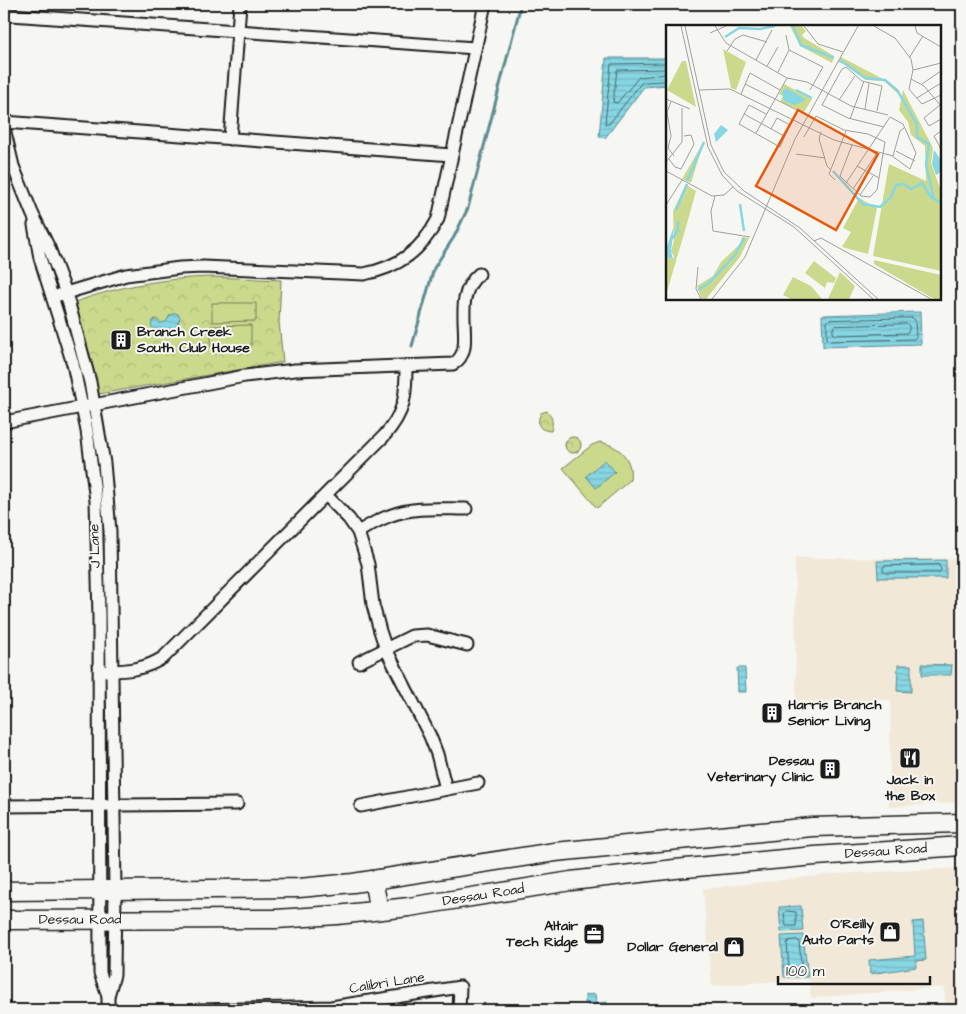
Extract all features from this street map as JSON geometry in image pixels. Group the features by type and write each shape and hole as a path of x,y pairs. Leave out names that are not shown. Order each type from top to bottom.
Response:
{"main road":[{"name":"Dessau Road","path":"4,891 299,888 373,880 555,852 812,827 962,823"},
{"path":"812,827 815,856"},
{"name":"Dessau Road","path":"4,920 276,919 337,916 590,879 674,869 815,856 962,846"},
{"path":"373,880 378,910"}],"street":[{"path":"230,139 240,4"},
{"path":"53,297 126,275 180,268 203,267 364,274 394,266 407,257 431,231 438,219 485,4"},
{"path":"4,16 475,48"},
{"path":"4,122 452,155"},
{"name":"J Lane","path":"4,128 13,166 49,248 66,293 95,404 108,493 111,548 114,805 107,889"},
{"name":"J Lane","path":"32,213 40,258 73,364 88,431 96,500 99,805 107,889"},
{"path":"4,422 245,376 295,370 453,364 463,356 464,300 466,290 471,281 479,274"},
{"path":"99,671 134,670 156,663 164,657 384,436 400,414 406,396 406,366"},
{"path":"326,495 349,519 358,532 368,564 373,606 386,649 430,736 437,754 446,790"},
{"path":"358,532 398,512 430,509 466,509"},
{"path":"359,662 412,636 420,634 467,645"},
{"path":"361,806 478,783"},
{"path":"4,806 237,804"},
{"path":"107,889 107,920 114,975 108,996 108,1010"},
{"path":"107,889 107,920 100,973 108,996"},
{"name":"Calibri Lane","path":"199,1010 331,1008 460,987 459,1010"}],"shaded area":[{"path":"795,558 962,559 962,802 889,807 891,700 796,702"},
{"path":"962,868 962,1010 946,1010 944,987 811,998 809,979 712,986 703,889 833,874"}],"green space":[{"path":"212,277 281,280 279,322 283,362 99,394 75,302 108,291 142,284"},
{"path":"212,303 256,303 256,321 212,322"},
{"path":"251,325 251,348 211,348 211,326"},
{"path":"547,411 552,421 551,431 539,426 541,413"},
{"path":"573,437 579,439 581,445 579,451 573,453 567,451 565,445 567,439"},
{"path":"600,442 614,447 624,455 629,466 630,480 597,508 563,468 592,445"}],"water":[{"path":"606,58 666,58 666,85 644,87 605,138 599,137"},
{"path":"920,312 921,344 823,347 822,315"},
{"path":"175,313 180,318 175,330 160,334 151,326 155,319 160,323 166,322 170,315"},
{"path":"605,460 615,472 596,488 586,476"},
{"path":"946,560 946,578 878,578 877,561"},
{"path":"922,664 952,665 951,675 922,675"},
{"path":"898,665 911,665 911,692 897,691"},
{"path":"737,668 745,668 746,692 738,692"},
{"path":"801,906 803,931 781,932 779,907"},
{"path":"923,921 926,960 916,961 916,967 870,974 869,960 915,956 913,922"},
{"path":"803,935 808,977 784,977 781,936"},
{"path":"595,994 596,1003 607,1002 607,1010 588,1010 588,1003 585,1003 585,995"}],"waterway":[{"path":"412,346 434,268 454,237 468,208 521,4"}],"place":[{"name":"Branch Creek South Club House","path":"121,340"},
{"name":"Harris Branch Senior Living","path":"772,713"},
{"name":"Jack in the Box","path":"910,758"},
{"name":"Dessau Veterinary Clinic","path":"830,769"},
{"name":"O'Reilly Auto Parts","path":"890,932"},
{"name":"Altair Tech Ridge","path":"594,934"},
{"name":"Dollar General","path":"734,947"}]}
